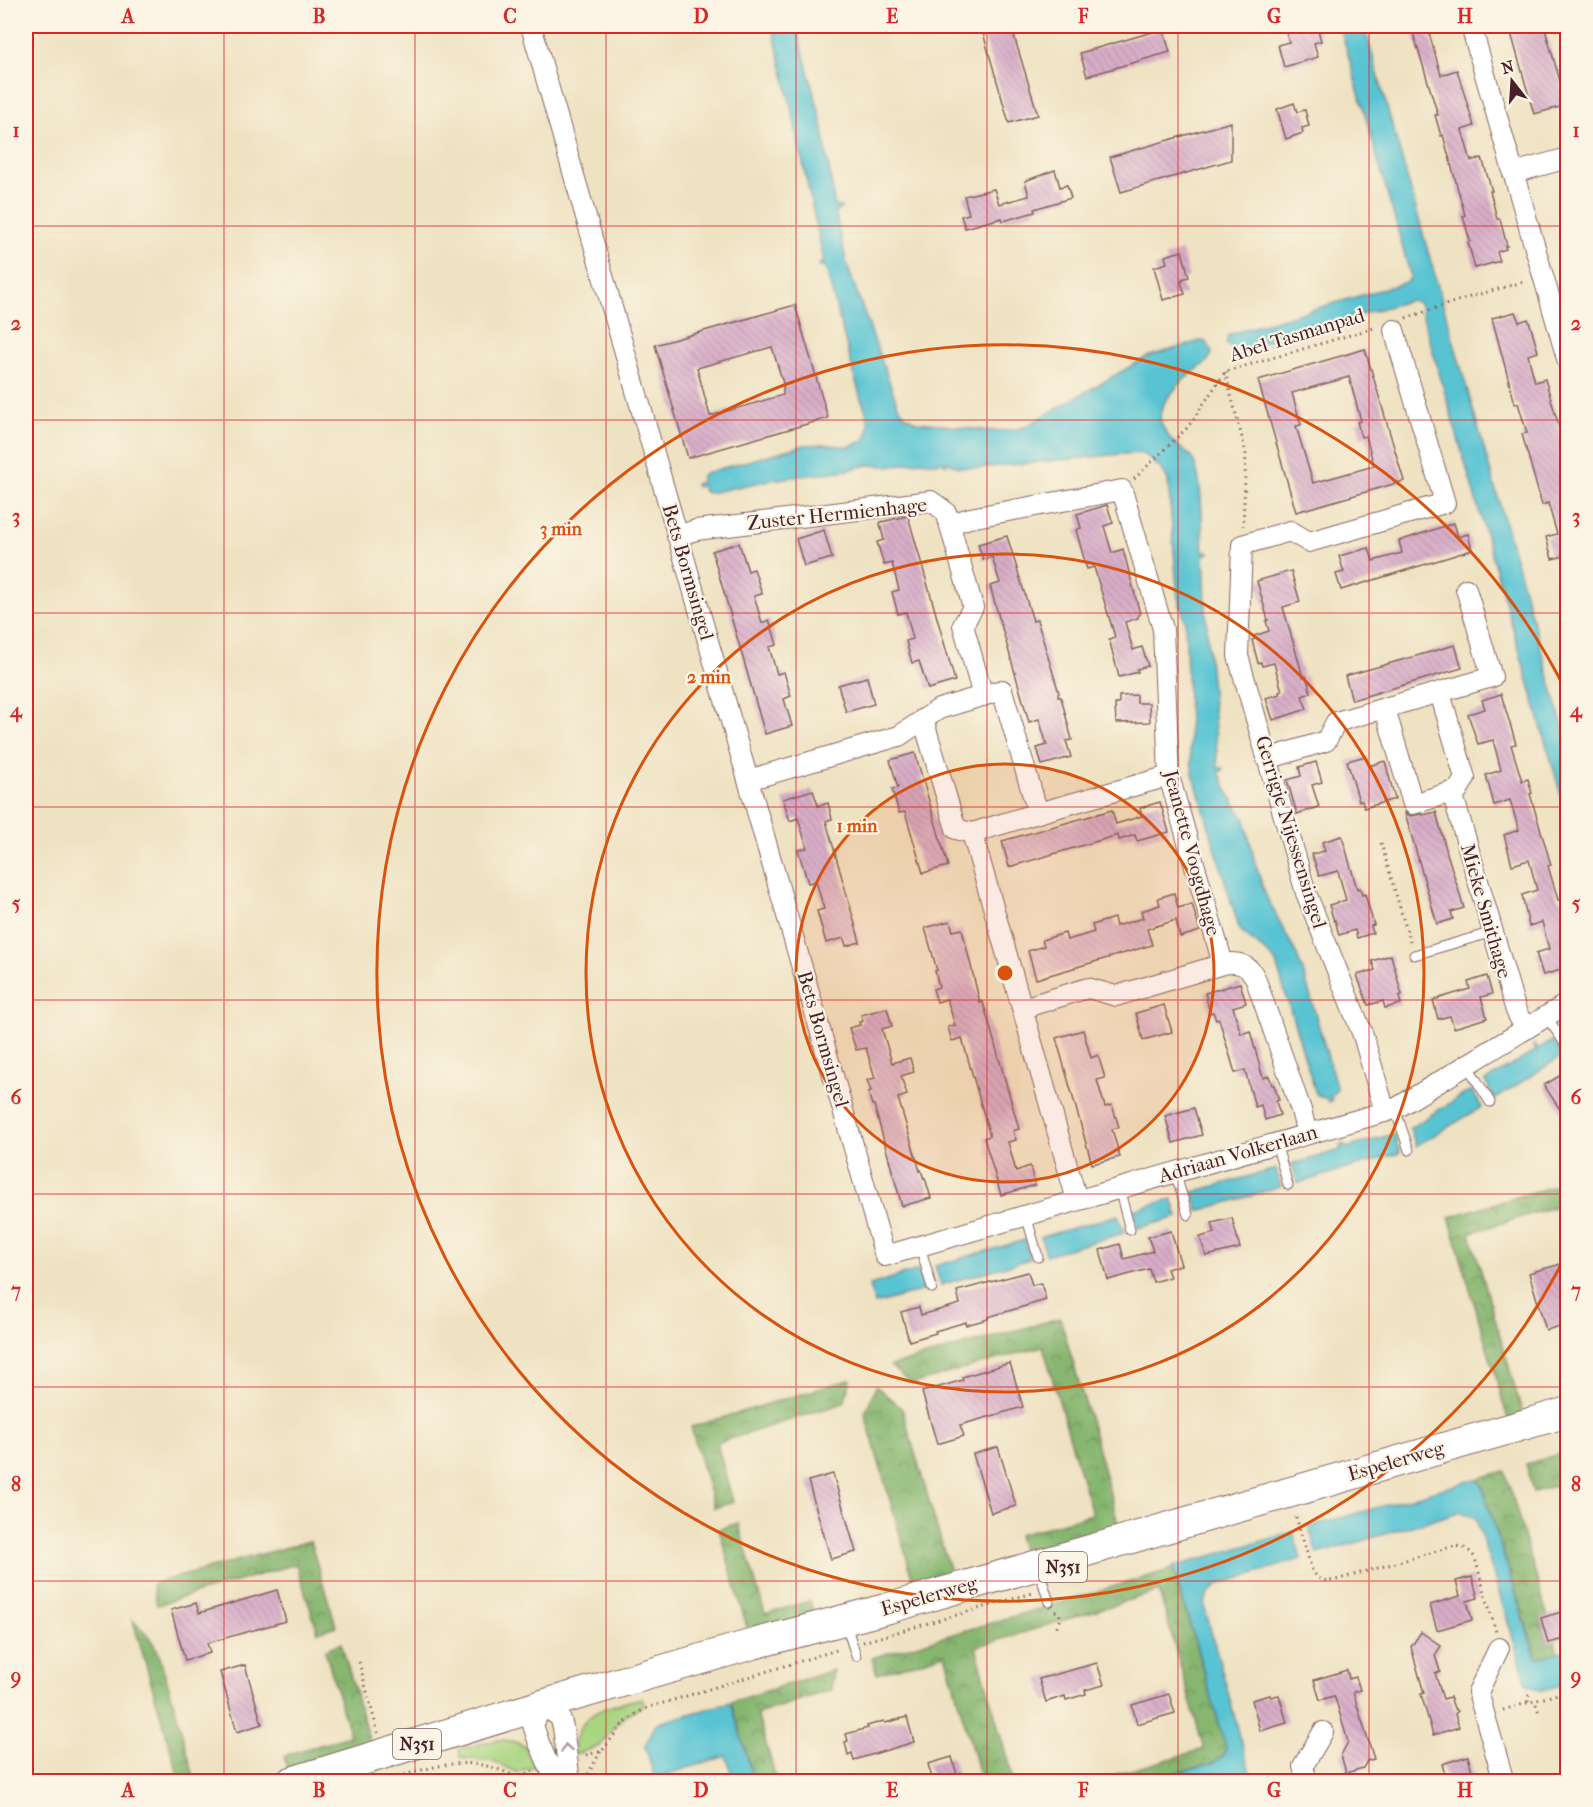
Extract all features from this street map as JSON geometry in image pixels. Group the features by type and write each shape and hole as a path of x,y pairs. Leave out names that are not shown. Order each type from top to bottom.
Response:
{"main road":[{"name":"Espelerweg","path":"1044,1588 1568,1412"},
{"name":"Espelerweg","path":"327,1782 384,1762 545,1715 850,1638 914,1600 968,1585 1044,1588 1568,1421"},
{"name":"Espelerweg","path":"291,1782 384,1762"}],"street":[{"name":"Bets Bormsingel","path":"531,26 885,1256"},
{"path":"1471,26 1568,362"},
{"path":"1513,173 1568,158"},
{"path":"1242,545 1290,531 1309,542 1444,502 1388,327"},
{"name":"Jeanette Voogdhage","path":"950,524 970,518 1122,490 1163,629 1168,776 1223,964"},
{"name":"Zuster Hermienhage","path":"677,536 696,530 932,501 946,512 973,608 963,626 983,696"},
{"name":"Gerrigje Nijessensingel","path":"1242,545 1238,656 1306,893 1390,1111"},
{"path":"1267,759 1326,741 1336,722 1492,677 1466,589"},
{"path":"748,780 899,736 939,709 1002,690 1038,813"},
{"path":"1385,709 1413,804 1458,790 1465,778 1440,693"},
{"path":"923,719 956,830 972,833 1168,776"},
{"name":"Mieke Smithage","path":"1452,792 1516,1011 1525,1028"},
{"path":"972,833 1077,1200"},
{"path":"1023,1008 1088,988 1116,996 1223,964 1237,963 1247,967 1254,974 1301,1110 1307,1134"},
{"name":"Adriaan Volkerlaan","path":"885,1256 1390,1111 1568,1003"},
{"path":"1499,1648 1478,1692 1504,1782"},
{"path":"556,1782 539,1743 545,1715 563,1727 579,1779"},
{"path":"1304,1768 1323,1732"}],"lane":[{"path":"1413,951 1493,932"},
{"path":"1546,1016 1568,1048"},
{"path":"1467,1065 1490,1102"},
{"path":"1390,1111 1409,1150"},
{"path":"1276,1143 1288,1185"},
{"path":"1175,1172 1188,1215"},
{"path":"1119,1188 1130,1230"},
{"path":"1026,1215 1038,1257"},
{"path":"920,1246 932,1288"}],"path":[{"path":"1416,314 1531,280"},
{"name":"Abel Tasmanpad","path":"1147,467 1194,420 1225,372 1388,327"},
{"path":"1225,372 1246,453 1242,545"},
{"path":"1381,843 1413,951"},
{"path":"1296,1516 1312,1570 1321,1579 1330,1581 1451,1547 1463,1547 1475,1558 1499,1640 1499,1648"},
{"path":"579,1779 590,1770 621,1726 647,1708 850,1638 1044,1588 1061,1619 1056,1628"},
{"path":"358,1662 375,1723"},
{"path":"1528,1702 1527,1699 1532,1691"},
{"path":"1503,1710 1568,1691"},
{"path":"1536,1704 1539,1713"},
{"path":"578,1758 602,1750"},
{"path":"384,1762 485,1764 524,1782"},
{"path":"516,1777 541,1769"}],"green space":[{"path":"1567,1182 1567,1203 1470,1233 1523,1415 1508,1419 1449,1217"},
{"path":"1060,1318 1120,1531 1024,1559 1018,1535 1092,1514 1043,1346 912,1384 890,1366"},
{"path":"851,1379 844,1403 717,1443 733,1502 714,1508 691,1427"},
{"path":"876,1386 902,1409 952,1579 916,1590 865,1414"},
{"path":"1567,1452 1567,1482 1533,1492 1526,1464"},
{"path":"1505,1471 1548,1617 1541,1619 1548,1643 1555,1640 1558,1653 1537,1658 1481,1483 1476,1479"},
{"path":"738,1523 765,1614 810,1601 815,1619 750,1638 719,1529"},
{"path":"310,1541 336,1626 318,1632 296,1564 157,1605 152,1584"},
{"path":"1173,1569 1226,1747 1225,1754 1213,1763 1147,1781 1093,1781 1204,1749 1159,1591 976,1647 1012,1776 1011,1781 984,1781 980,1777 945,1654 877,1674 872,1658"},
{"path":"133,1621 147,1634 158,1651 195,1781 180,1781"},
{"path":"341,1643 371,1747 288,1772 284,1757 289,1754 350,1736 325,1650"},
{"path":"833,1670 831,1690 757,1714 777,1781 754,1781 731,1702"},
{"path":"642,1698 644,1705 618,1722 599,1746 577,1754 573,1753 576,1738 587,1719 605,1708"},
{"path":"497,1740 523,1745 533,1753 540,1765 516,1772 494,1762 461,1758 459,1749"}],"water":[{"path":"772,26 796,26 822,123 835,207 840,206 841,209 835,211 847,265 898,406 906,416 917,422 986,430 1013,430 1025,427 1147,357 1200,341 1209,346 1212,353 1209,359 1174,390 1163,406 1160,416 1165,431 1191,458 1199,479 1203,552 1208,551 1209,553 1204,555 1207,630 1218,768 1223,768 1219,772 1245,820 1255,863 1266,896 1303,971 1337,1089 1331,1097 1332,1101 1328,1102 1327,1098 1316,1094 1276,963 1239,928 1193,774 1190,752 1185,620 1178,598 1168,480 1159,467 1139,453 977,468 959,467 947,462 946,465 944,461 937,463 920,461 890,466 867,465 847,470 770,480 709,493 704,492 702,486 696,487 695,484 701,482 701,476 705,473 805,445 823,444 848,447 864,441 869,424 825,266 819,264 824,262"},
{"path":"1340,26 1364,26 1567,741 1567,816 1419,303 1411,300 1240,349 1231,348 1226,342 1229,335 1243,330 1407,282 1411,277"},
{"path":"1552,1041 1562,1056 1495,1099 1485,1081 1536,1051 1533,1045 1538,1049"},
{"path":"1471,1090 1482,1107 1416,1146 1410,1128"},
{"path":"1394,1134 1400,1153 1298,1183 1292,1164 1341,1150 1340,1145 1344,1144 1346,1148"},
{"path":"1276,1169 1281,1187 1198,1211 1193,1192"},
{"path":"1172,1199 1178,1217 1138,1228 1133,1210"},
{"path":"1118,1215 1124,1233 1046,1255 1041,1237"},
{"path":"1025,1240 1030,1259 941,1285 935,1266"},
{"path":"918,1270 924,1290 875,1304 870,1285"},
{"path":"1476,1479 1481,1483 1536,1658 1567,1650 1567,1683 1541,1691 1527,1684 1476,1518 1459,1512 1317,1554 1309,1527"},
{"path":"1293,1532 1301,1559 1220,1584 1210,1592 1206,1601 1205,1609 1250,1773 1247,1778 1234,1781 1147,1781 1213,1763 1225,1754 1226,1747 1173,1567"},
{"path":"731,1702 754,1781 734,1781 726,1756 655,1778 645,1746 656,1724"}],"building":[{"path":"981,26 1011,26 1038,115 1009,123"},
{"path":"1284,26 1317,26 1321,41 1314,43 1318,57 1284,67 1278,45 1289,42"},
{"path":"1411,26 1427,26 1441,75 1457,70 1474,126 1462,130 1471,161 1482,158 1492,191 1490,191 1497,219 1500,219 1507,246 1505,246 1506,249 1497,252 1500,261 1475,268 1463,216 1465,215"},
{"path":"1509,26 1544,26 1567,105 1534,114"},
{"path":"1163,29 1170,52 1087,76 1080,53"},
{"path":"1294,103 1297,112 1305,110 1309,126 1302,128 1303,133 1286,139 1277,109"},
{"path":"1231,122 1231,160 1121,192 1110,157"},
{"path":"1055,170 1060,187 1067,185 1071,198 1034,209 1035,212 965,228 961,216 969,214 964,196 994,189 999,204 1029,196 1025,181"},
{"path":"1182,251 1189,277 1182,279 1181,282 1185,294 1163,300 1154,267 1167,263 1165,256"},
{"path":"795,305 828,418 688,458 655,345","holes":["772,347 783,383 783,395 710,416 697,368"]},
{"path":"1515,312 1519,322 1528,319 1531,327 1538,352 1528,355 1535,382 1545,379 1568,457 1568,466 1562,468 1564,477 1562,477 1568,496 1568,555 1552,559 1546,537 1557,534 1548,503 1542,505 1522,434 1527,433 1518,403 1515,404 1492,318"},
{"path":"1365,349 1404,481 1296,512 1258,380","holes":["1349,377 1361,421 1357,422 1361,437 1366,436 1374,466 1313,483 1296,426 1301,425 1292,393"]},
{"path":"1107,505 1113,523 1104,526 1112,553 1123,549 1140,614 1138,618 1125,622 1133,650 1142,647 1148,666 1137,669 1138,672 1119,677 1109,639 1115,637 1094,567 1087,569 1076,530 1081,528 1077,514"},
{"path":"908,516 955,681 928,689 919,661 912,663 906,641 913,639 906,612 898,614 892,592 899,590 892,563 884,565 877,542 884,540 881,522"},
{"path":"1454,523 1458,537 1468,534 1472,550 1341,590 1336,574 1344,572 1339,556 1369,548 1373,561 1402,553 1399,541"},
{"path":"824,530 832,558 804,566 796,539"},
{"path":"1007,536 1033,621 1037,620 1072,740 1066,741 1071,757 1042,765 1037,748 1047,745 1039,719 1029,722 990,586 1000,583 992,557 983,560 978,544"},
{"path":"739,543 748,571 754,569 762,594 754,596 762,623 769,620 777,645 769,647 777,674 784,672 791,696 784,699 792,726 765,734 712,551"},
{"path":"1291,571 1300,602 1283,607 1303,677 1306,676 1311,693 1302,696 1307,709 1273,720 1266,698 1280,694 1279,692 1282,691 1274,663 1262,666 1261,662 1258,663 1252,640 1255,639 1254,636 1269,631 1257,581"},
{"path":"1455,645 1462,668 1352,700 1345,676"},
{"path":"867,677 874,704 846,712 838,685"},
{"path":"1501,694 1516,744 1511,745 1522,781 1528,779 1532,793 1530,794 1551,865 1548,866 1558,900 1561,900 1568,923 1568,968 1543,975 1536,953 1549,949 1542,922 1529,926 1522,895 1537,890 1529,860 1512,865 1504,835 1519,830 1510,800 1494,805 1486,775 1501,770 1493,740 1478,744 1468,714 1485,709 1482,700"},
{"path":"1137,695 1137,703 1149,703 1150,722 1116,723 1115,704 1119,704 1119,696"},
{"path":"915,753 948,866 923,873 905,812 899,813 892,789 898,788 890,760"},
{"path":"1366,756 1369,766 1385,761 1395,799 1364,808 1362,801 1359,801 1347,761"},
{"path":"1316,762 1322,782 1312,785 1319,807 1297,814 1287,780 1301,776 1299,767"},
{"path":"813,790 818,806 828,803 832,819 826,821 860,942 846,946 844,938 826,943 817,911 824,909 816,881 808,883 798,850 807,848 798,818 790,821 783,799"},
{"path":"1160,802 1169,832 1137,841 1135,835 1119,840 1118,835 1009,867 1002,841 1112,810 1116,824 1142,816 1140,808"},
{"path":"1436,812 1464,908 1451,912 1453,919 1437,924 1405,813 1411,816"},
{"path":"1342,836 1357,889 1360,888 1362,895 1365,894 1374,925 1371,926 1373,933 1357,938 1355,930 1339,935 1329,905 1346,900 1338,871 1319,876 1312,854 1325,851 1322,842"},
{"path":"1174,893 1178,908 1192,904 1200,931 1180,937 1176,920 1147,929 1152,945 1036,979 1028,951 1044,946 1042,940 1065,933 1067,940 1081,936 1094,932 1092,925 1114,918 1116,926 1143,918 1141,911 1160,905 1158,898"},
{"path":"950,921 953,931 962,929 980,1003 983,1002 1019,1129 1013,1131 1016,1140 1008,1142 1016,1171 1030,1166 1035,1185 1001,1195 984,1138 990,1136 962,1038 952,1041 948,1027 955,1025 947,999 937,1002 933,989 939,987 935,971 937,970 925,928"},
{"path":"1391,955 1402,995 1399,996 1401,1004 1385,1008 1383,1001 1368,1005 1357,975 1375,970 1372,961"},
{"path":"1487,976 1492,994 1481,997 1487,1018 1454,1028 1450,1016 1438,1019 1433,1000 1470,989 1468,982"},
{"path":"1240,983 1246,1003 1233,1007 1241,1034 1250,1031 1263,1078 1269,1076 1279,1100 1276,1101 1280,1115 1265,1120 1261,1105 1255,1107 1245,1070 1235,1073 1219,1019 1216,1020 1213,1012 1210,1013 1205,993"},
{"path":"1164,1005 1172,1032 1143,1040 1136,1013"},
{"path":"887,1008 892,1026 882,1029 892,1063 910,1058 914,1072 901,1076 907,1095 898,1098 920,1171 925,1178 931,1198 902,1206 874,1105 872,1105 868,1092 871,1091 867,1080 875,1078 866,1048 856,1050 849,1028 860,1025 859,1022 863,1021 861,1015"},
{"path":"1083,1030 1091,1058 1098,1055 1105,1078 1097,1080 1105,1107 1112,1105 1119,1127 1112,1129 1120,1157 1092,1164 1056,1038"},
{"path":"1568,1071 1568,1122 1544,1085"},
{"path":"1194,1108 1202,1135 1173,1143 1165,1116"},
{"path":"1232,1218 1240,1248 1206,1256 1200,1237 1215,1233 1212,1223"},
{"path":"1171,1231 1181,1265 1167,1269 1170,1277 1153,1282 1149,1269 1108,1280 1100,1250 1120,1244 1124,1259 1153,1251 1148,1237"},
{"path":"1568,1262 1568,1324 1546,1330 1529,1273"},
{"path":"1028,1272 1032,1285 1041,1283 1046,1300 988,1317 988,1319 966,1325 966,1322 935,1331 936,1333 909,1341 901,1312 919,1307 921,1315 960,1304 957,1291"},
{"path":"1010,1363 1023,1407 960,1425 964,1436 937,1444 922,1392"},
{"path":"998,1447 1016,1506 991,1513 973,1454"},
{"path":"833,1474 856,1552 831,1559 808,1481"},
{"path":"1472,1577 1478,1598 1467,1601 1472,1620 1437,1630 1430,1605 1460,1596 1456,1581"},
{"path":"277,1590 286,1621 207,1643 210,1653 185,1660 171,1610 196,1603 199,1613"},
{"path":"1568,1610 1568,1638 1548,1643 1541,1618"},
{"path":"1421,1632 1441,1646 1435,1655 1440,1671 1435,1673 1443,1699 1450,1697 1454,1708 1458,1711 1455,1714 1459,1727 1433,1735 1411,1647"},
{"path":"1097,1663 1104,1685 1085,1690 1086,1694 1066,1700 1065,1696 1046,1702 1039,1679"},
{"path":"245,1665 262,1724 237,1732 220,1672"},
{"path":"1347,1670 1349,1679 1356,1677 1360,1690 1353,1692 1374,1759 1367,1761 1363,1768 1346,1773 1341,1755 1348,1742 1337,1704 1334,1696 1320,1700 1314,1680"},
{"path":"1169,1694 1175,1713 1137,1724 1132,1705"},
{"path":"1270,1695 1271,1697 1279,1695 1287,1723 1260,1731 1252,1700"},
{"path":"907,1717 914,1742 854,1760 852,1753 848,1755 846,1734 884,1721 885,1723"},
{"path":"1468,1756 1473,1775 1464,1778 1465,1782 1447,1782 1442,1764"},
{"path":"952,1757 959,1782 933,1782 928,1764"}]}
